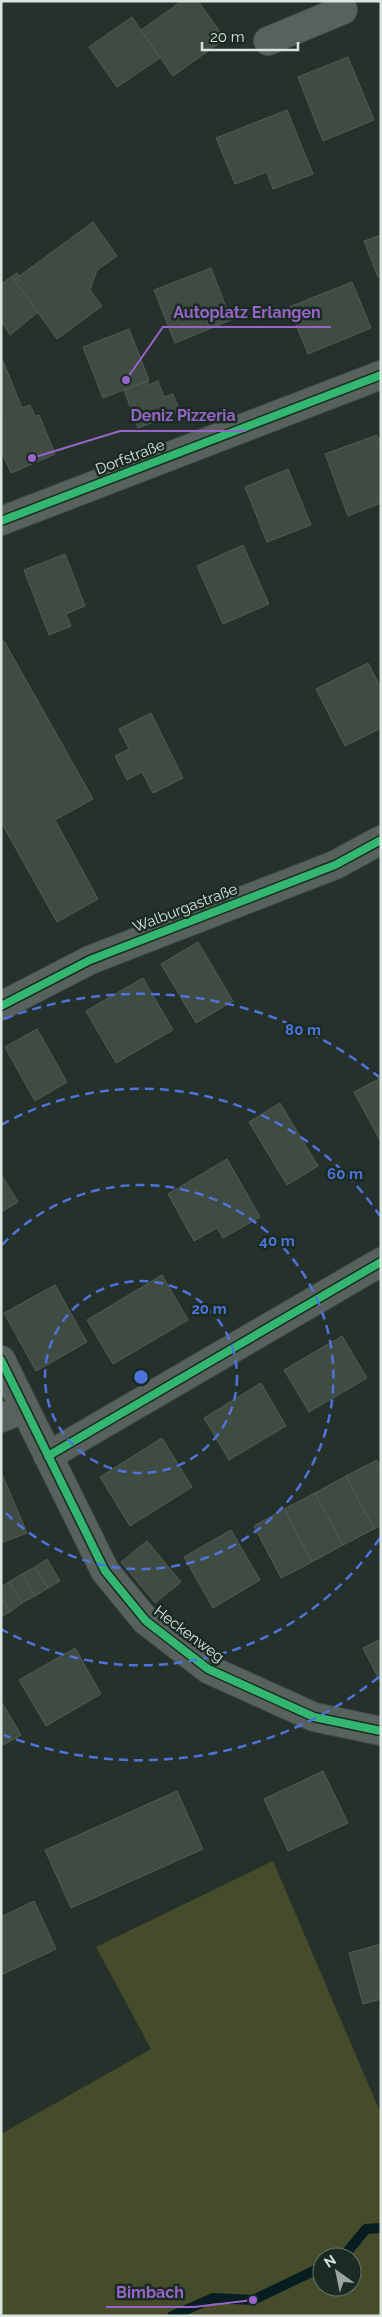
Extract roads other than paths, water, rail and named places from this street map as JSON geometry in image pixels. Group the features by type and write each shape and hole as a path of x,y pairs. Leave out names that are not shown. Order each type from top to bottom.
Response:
{"street":[{"path":"268,41 343,10 337,1"},
{"name":"Dorfstraße","path":"1,521 381,375"},
{"name":"Walburgastraße","path":"1,1006 90,960 336,865 381,840"},
{"path":"48,1456 381,1262"},
{"name":"Heckenweg","path":"1,1360 13,1413 48,1456 105,1572 146,1621 208,1669 314,1717 381,1731"}],"waterway":[{"path":"351,2247 366,2229 381,2228"},
{"path":"172,2316 213,2298 253,2300 312,2272"}],"place":[{"name":"Autoplatz Erlangen","path":"126,380"},
{"name":"Deniz Pizzeria","path":"32,458"},
{"name":"Bimbach","path":"253,2300"}]}
